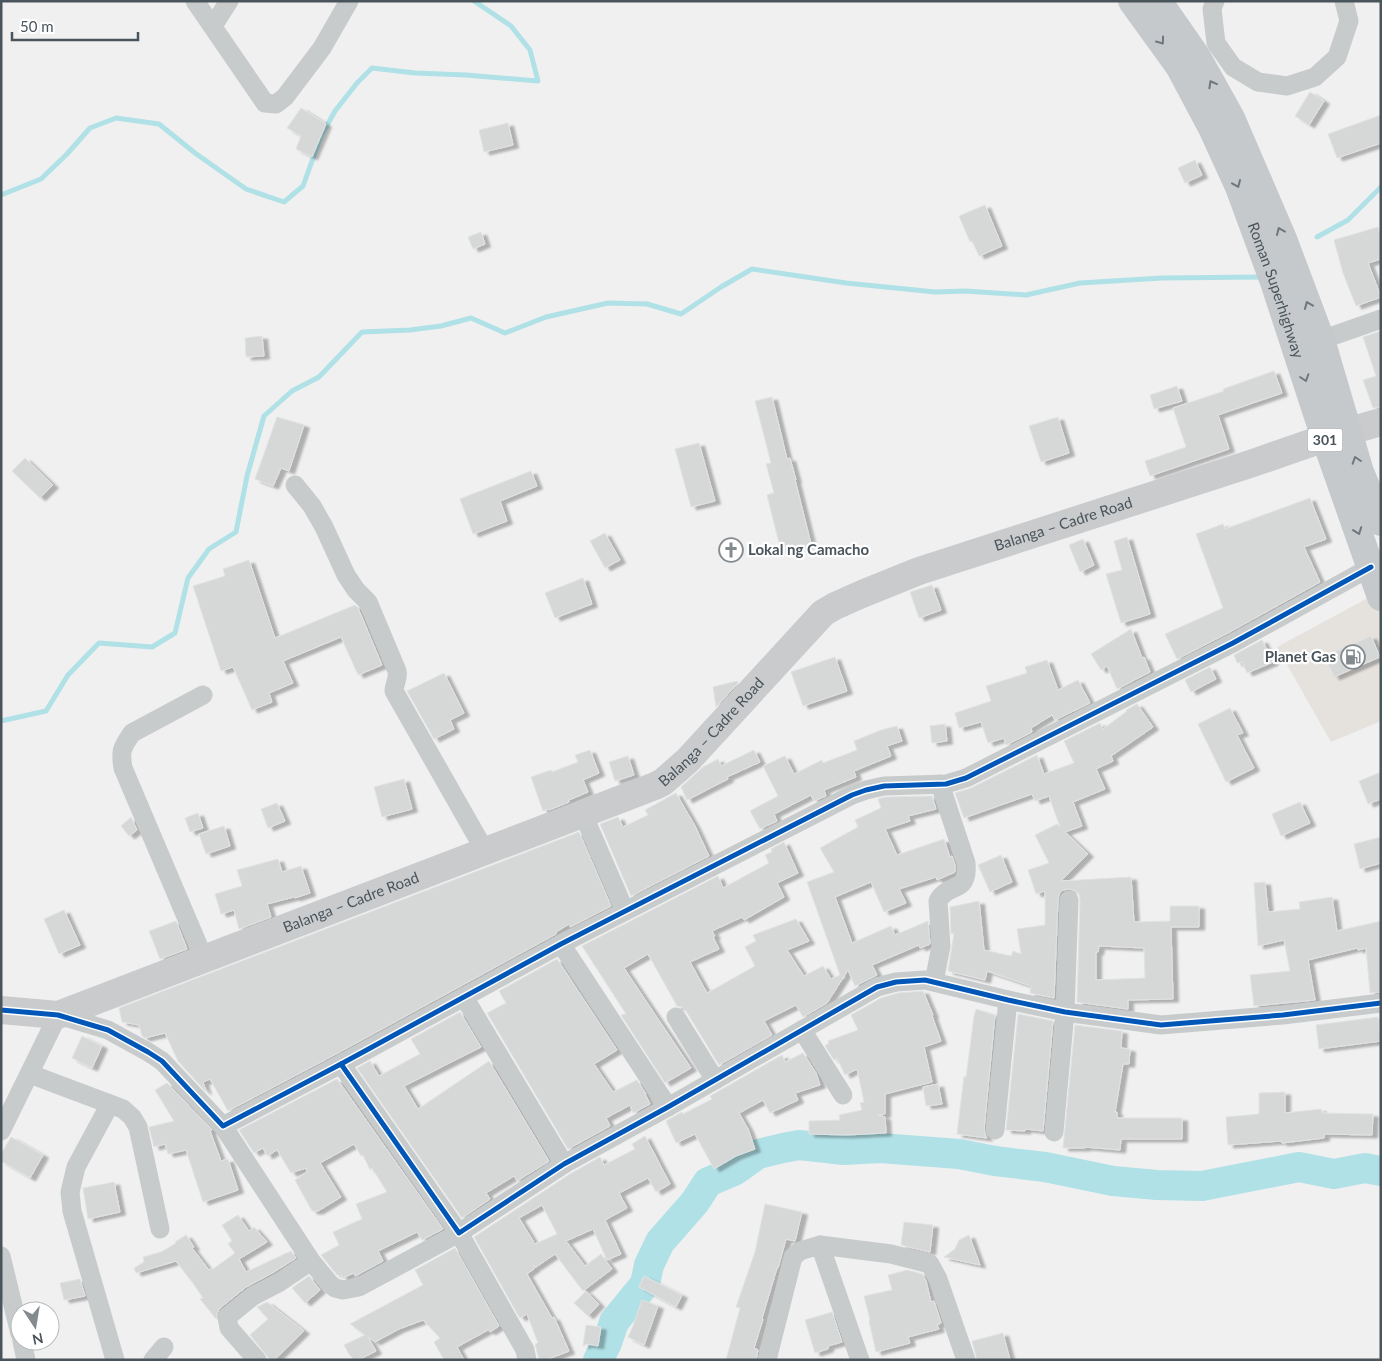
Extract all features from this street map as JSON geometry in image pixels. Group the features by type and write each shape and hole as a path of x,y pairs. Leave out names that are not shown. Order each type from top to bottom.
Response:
{"main road":[{"name":"Roman Superhighway","path":"1132,1 1179,66 1212,128 1239,187 1274,282 1336,435 1360,472 1381,522"},
{"name":"Roman Superhighway","path":"1158,1 1207,50 1231,118 1283,239 1321,340 1336,435 1381,598"}],"street":[{"path":"195,1 265,103 276,104 285,97 322,48 349,1"},
{"path":"213,26 229,1"},
{"path":"1215,1 1212,9 1207,50 1258,82 1287,86 1315,76 1337,56 1349,21 1344,1"},
{"path":"1321,340 1381,319"},
{"name":"Balanga – Cadre Road","path":"58,1015 663,782 695,752 823,613 835,606 919,571 1381,422"},
{"path":"295,485 312,506 324,526 346,575 356,590 368,602 398,671 394,691 485,851"},
{"path":"223,1126 342,1064 561,944 852,795 884,786 946,784 966,778 1233,643 1371,567"},
{"path":"202,695 132,733 121,753 124,768 204,959"},
{"path":"934,982 941,946 938,901 940,896 961,884 966,879 967,873 966,864 940,784"},
{"path":"584,814 625,911"},
{"path":"1054,1132 1065,1012 1069,900"},
{"path":"561,944 668,1107"},
{"path":"1,1010 58,1015 108,1030 162,1061 223,1126 311,1261 330,1284 335,1288 343,1290 359,1286 459,1233 564,1164 668,1107 877,987 896,982 925,980 1065,1012 1161,1025 1283,1015 1381,1003"},
{"path":"464,997 564,1164"},
{"path":"995,1130 1008,1000"},
{"path":"1,1131 58,1015"},
{"path":"676,1017 715,1080"},
{"path":"802,1030 843,1095"},
{"path":"342,1064 459,1233 525,1350 526,1360"},
{"path":"30,1074 124,1109 132,1118 138,1128 160,1229"},
{"path":"110,1104 76,1167 70,1192 72,1210 115,1360"},
{"path":"767,1360 793,1257 800,1251 820,1245 891,1254 930,1264 938,1279 966,1360"},
{"path":"820,1245 860,1360"},
{"path":"1,1256 12,1301"},
{"path":"257,1360 228,1328 227,1317 253,1296 280,1282 311,1261"}],"shaded area":[{"path":"1379,592 1381,598 1381,721 1331,742 1277,647"}],"building":[{"path":"1310,92 1324,101 1309,125 1295,116"},
{"path":"301,108 326,124 312,157 296,149 301,136 287,128"},
{"path":"1381,115 1381,143 1337,158 1328,134"},
{"path":"508,123 513,145 484,152 479,130"},
{"path":"1195,160 1202,175 1185,183 1178,168"},
{"path":"985,205 1002,246 979,256 972,241 970,242 959,216"},
{"path":"1378,227 1381,238 1381,259 1368,263 1381,297 1356,306 1343,273 1334,240"},
{"path":"481,232 485,244 473,249 468,237"},
{"path":"1381,331 1381,407 1373,408 1363,380 1376,376 1363,337"},
{"path":"262,336 264,356 246,357 245,338"},
{"path":"1274,371 1282,393 1218,415 1229,449 1150,476 1145,461 1186,447 1173,408 1224,391 1223,389"},
{"path":"1177,386 1182,401 1154,409 1150,395"},
{"path":"772,397 787,459 790,458 796,480 811,544 781,551 767,495 774,493 766,464 771,463 755,401"},
{"path":"277,417 304,425 289,471 281,468 273,486 255,479"},
{"path":"1058,417 1069,453 1041,462 1029,426"},
{"path":"699,443 715,501 691,507 675,449"},
{"path":"25,458 53,485 40,498 12,471"},
{"path":"531,471 537,486 500,501 507,521 473,534 460,499"},
{"path":"1310,498 1326,539 1304,547 1320,582 1177,659 1165,634 1223,608 1196,534 1223,524 1225,529"},
{"path":"605,533 620,560 605,568 590,541"},
{"path":"1127,537 1150,614 1121,623 1106,574 1122,570 1114,541"},
{"path":"1083,539 1094,565 1080,572 1069,545"},
{"path":"249,560 275,638 355,605 358,608 382,665 358,675 341,637 283,661 293,683 269,693 272,702 252,710 233,667 221,671 193,586 225,576 223,569"},
{"path":"583,578 592,604 555,618 545,593"},
{"path":"932,585 941,610 919,618 910,592"},
{"path":"1131,629 1142,658 1144,657 1150,672 1117,689 1107,666 1101,670 1091,654"},
{"name":"Planet Gas","path":"1371,636 1380,657 1334,677 1325,656"},
{"path":"1262,640 1273,662 1247,673 1242,662 1237,663 1234,655"},
{"path":"835,657 847,691 803,706 791,672"},
{"path":"1047,660 1058,690 1078,680 1090,703 1055,720 1052,715 1031,728 1032,732 1006,745 1004,738 988,743 981,722 959,728 955,713 991,701 986,686 1027,673 1025,667"},
{"path":"1210,667 1216,679 1191,692 1185,680"},
{"path":"444,673 464,713 450,720 454,729 434,739 407,691"},
{"path":"737,681 738,683 716,707 713,687"},
{"path":"1137,704 1153,727 1111,756 1113,761 1096,769 1105,789 1073,802 1082,826 1065,832 1088,854 1061,881 1131,877 1134,922 1170,921 1170,906 1199,906 1199,927 1171,927 1173,999 1128,1000 1128,1009 1077,1002 1080,900 1079,894 1070,889 1063,890 1059,894 1058,900 1054,998 1030,993 1031,986 987,971 985,980 948,971 954,933 951,934 950,907 979,901 984,950 1011,956 1013,951 1021,954 1017,929 1045,925 1045,891 1036,894 1028,870 1049,863 1035,835 1057,824 1060,827 1049,796 1035,801 1032,794 964,818 955,793 971,788 1037,755 1044,774 1074,763 1064,741 1100,723 1103,729 1126,710","holes":["1099,946 1144,948 1145,978 1096,980 1096,952 1098,952"]},
{"path":"1230,708 1243,733 1237,735 1254,768 1226,782 1198,724"},
{"path":"945,724 947,741 932,743 930,726"},
{"path":"897,726 902,741 887,746 891,756 854,771 856,777 824,790 826,796 814,801 811,795 774,814 777,821 760,829 750,811 778,796 763,766 785,756 794,774 822,760 823,763 857,750 854,741"},
{"path":"590,750 599,773 583,780 588,792 569,800 569,802 543,811 531,777 551,770 552,772 578,762 575,755"},
{"path":"754,750 760,762 727,777 728,779 687,800 681,787 703,767 718,759 721,766"},
{"path":"628,756 634,775 615,781 609,762"},
{"path":"1381,772 1381,799 1368,804 1359,781"},
{"path":"404,779 412,809 382,817 374,787"},
{"path":"676,793 695,826 709,856 631,896 600,824 618,817 623,827 648,815 645,810"},
{"path":"932,796 936,809 908,816 910,821 885,829 897,855 944,839 955,865 955,872 937,880 936,877 899,889 906,903 884,912 871,882 835,897 852,943 891,926 895,935 928,921 930,944 920,948 919,945 872,965 877,975 855,986 848,970 827,1003 803,1017 796,1005 764,1021 772,1035 719,1065 686,1011 682,1007 677,1006 648,954 624,968 691,1068 665,1083 621,1015 626,1014 582,946 718,876 723,888 769,863 765,855 772,852 771,849 784,842 798,873 777,883 784,897 744,920 742,917 712,931 719,949 690,962 707,993 755,966 745,947 756,941 753,935 796,919 809,941 787,950 804,976 823,966 831,979 840,975 807,882 834,872 820,848 858,827 855,820 881,808 878,799 885,797"},
{"path":"1300,802 1310,823 1281,836 1272,814"},
{"path":"277,803 285,821 268,828 261,809"},
{"path":"198,813 203,828 190,832 185,818"},
{"path":"131,817 137,830 129,836 121,826"},
{"path":"224,826 230,846 206,854 199,834"},
{"path":"579,832 611,906 570,927 569,924 556,932 556,934 228,1111 210,1079 203,1082 206,1092 178,1061 165,1033 145,1038 142,1036 139,1025 122,1022 119,1008"},
{"path":"1381,837 1381,863 1360,869 1354,844"},
{"path":"1001,855 1012,882 990,892 978,865"},
{"path":"278,859 282,872 301,866 310,893 267,904 271,917 239,929 234,910 221,914 215,894 242,886 237,870"},
{"path":"1265,882 1268,912 1300,909 1299,902 1332,897 1337,931 1381,921 1381,992 1370,993 1366,948 1358,950 1357,948 1308,960 1315,1000 1254,1006 1250,975 1290,971 1284,940 1258,946 1254,883"},
{"path":"64,910 80,945 59,954 44,919"},
{"path":"176,921 187,949 160,959 149,931"},
{"path":"557,959 617,1050 594,1064 613,1092 637,1080 650,1104 633,1113 630,1105 606,1118 610,1126 568,1149 487,1013 506,1003 499,991"},
{"path":"923,991 941,1041 924,1047 932,1082 885,1094 885,1114 878,1115 885,1117 886,1133 809,1134 809,1121 840,1120 839,1115 862,1110 860,1103 864,1102 857,1069 845,1075 837,1058 834,1060 825,1046 829,1043 828,1041 858,1030 851,1015 881,998 898,993"},
{"path":"976,1009 995,1015 984,1129 987,1138 957,1134 964,1076 966,1077"},
{"path":"460,1012 481,1047 404,1086 418,1109 489,1061 549,1161 517,1181 514,1176 486,1193 490,1199 462,1218 357,1068 370,1061 379,1076 420,1054 411,1039"},
{"path":"1018,1014 1053,1021 1043,1131 1026,1129 1025,1131 1006,1130"},
{"path":"1378,1017 1381,1041 1319,1049 1316,1025"},
{"path":"1075,1025 1122,1031 1121,1048 1130,1049 1129,1064 1123,1064 1115,1112 1117,1112 1117,1118 1182,1118 1182,1139 1121,1139 1120,1150 1085,1147 1063,1148"},
{"path":"82,1036 102,1046 92,1068 72,1058"},
{"path":"803,1053 816,1073 820,1085 795,1093 798,1100 770,1113 763,1100 739,1113 748,1129 755,1149 736,1156 714,1169 695,1134 676,1143 666,1121 712,1099 710,1096 782,1055 785,1062"},
{"path":"337,1079 443,1229 422,1240 417,1232 378,1251 383,1261 355,1276 354,1273 342,1278 340,1272 337,1275 321,1255 339,1245 333,1232 362,1219 356,1204 387,1192 372,1168 370,1170 363,1155 361,1156 354,1144 320,1163 341,1197 318,1211 312,1211 295,1180 307,1172 306,1168 291,1173 277,1150 267,1156 263,1148 254,1153 239,1130"},
{"path":"167,1083 212,1130 210,1131 221,1161 228,1159 238,1190 203,1202 186,1150 168,1154 165,1144 154,1147 149,1127 174,1121 155,1090"},
{"path":"938,1084 942,1104 926,1106 923,1087"},
{"path":"1285,1092 1285,1113 1321,1109 1322,1113 1373,1114 1372,1135 1324,1134 1324,1138 1282,1143 1281,1141 1228,1145 1226,1117 1259,1114 1259,1093"},
{"path":"645,1136 670,1184 656,1192 648,1178 619,1193 627,1208 605,1220 621,1254 607,1260 593,1229 566,1241 585,1266 601,1254 612,1269 583,1291 555,1254 536,1267 533,1265 535,1268 527,1274 552,1318 554,1317 569,1351 546,1360 539,1360 535,1344 538,1343 527,1314 520,1318 474,1237 570,1174 600,1157 604,1165 635,1149 632,1144","holes":["542,1205 557,1234 535,1244 519,1218"]},
{"path":"11,1137 43,1155 30,1178 1,1161 1,1154"},
{"path":"114,1182 120,1212 88,1219 83,1188"},
{"path":"765,1204 802,1212 795,1241 786,1239 754,1348 758,1350 756,1360 726,1360 740,1308 736,1307 755,1252"},
{"path":"238,1215 249,1231 254,1227 267,1242 239,1259 246,1272 291,1251 296,1258 246,1287 220,1308 216,1319 200,1299 203,1298 176,1261 136,1273 134,1268 144,1262 143,1257 161,1252 186,1235 194,1247 192,1248 209,1270 213,1269 235,1253 228,1244 232,1241 222,1225"},
{"path":"904,1222 933,1225 930,1252 901,1245"},
{"path":"969,1235 980,1265 944,1257 955,1249 959,1240"},
{"path":"455,1248 499,1326 457,1347 464,1360 444,1360 434,1342 440,1338 423,1320 399,1329 375,1342 368,1337 376,1351 358,1360 354,1360 344,1345 365,1335 350,1324 423,1285 415,1270"},
{"path":"907,1270 922,1274 926,1281 931,1302 934,1301 941,1323 937,1325 939,1329 908,1337 910,1343 876,1352 864,1296 892,1290 888,1275"},
{"path":"309,1276 320,1290 305,1303 292,1288"},
{"path":"644,1276 682,1295 676,1307 639,1287"},
{"path":"80,1279 85,1296 64,1300 60,1283"},
{"path":"586,1291 599,1304 588,1316 574,1303"},
{"path":"642,1300 658,1306 644,1345 628,1337"},
{"path":"267,1302 304,1331 274,1360 270,1360 250,1335 268,1319 257,1307"},
{"path":"832,1312 842,1342 828,1346 828,1349 815,1353 805,1320"},
{"path":"586,1325 601,1327 598,1346 587,1344 583,1346"},
{"path":"1003,1333 1010,1360 977,1360 972,1341"}],"waterway":[{"path":"1,195 41,179 90,128 116,118 159,124 195,153 246,189 284,202 303,186 321,136 335,111 357,83 372,68 415,73 538,81 530,50 511,26 474,1"},
{"path":"1317,237 1348,220 1381,187"},
{"path":"1,721 46,711 68,675 99,643 152,647 175,633 188,578 209,549 236,532 247,476 264,416 292,391 319,377 362,332 410,330 441,326 471,318 505,333 546,317 608,303 647,304 681,314 752,269 846,283 935,292 965,291 1026,295 1080,283 1162,278 1261,277"},
{"path":"598,1360 607,1343 614,1322 645,1284 649,1265 660,1242 695,1202 708,1182 734,1171 758,1154 799,1145 844,1150 880,1148 959,1154 995,1161 1045,1167 1113,1181 1157,1185 1202,1186 1299,1167 1334,1174 1365,1168 1381,1171"}],"cycle path":[{"path":"1,1010 58,1015 108,1030 162,1061 223,1126 561,944 852,795 884,786 946,784 966,778 1233,643 1371,567"},
{"path":"341,1064 459,1233 564,1164 668,1107 877,987 896,982 925,980 1065,1012 1161,1025 1283,1015 1381,1003"}],"place":[{"name":"Lokal ng Camacho","path":"731,550"},
{"name":"Planet Gas","path":"1353,657"}]}
